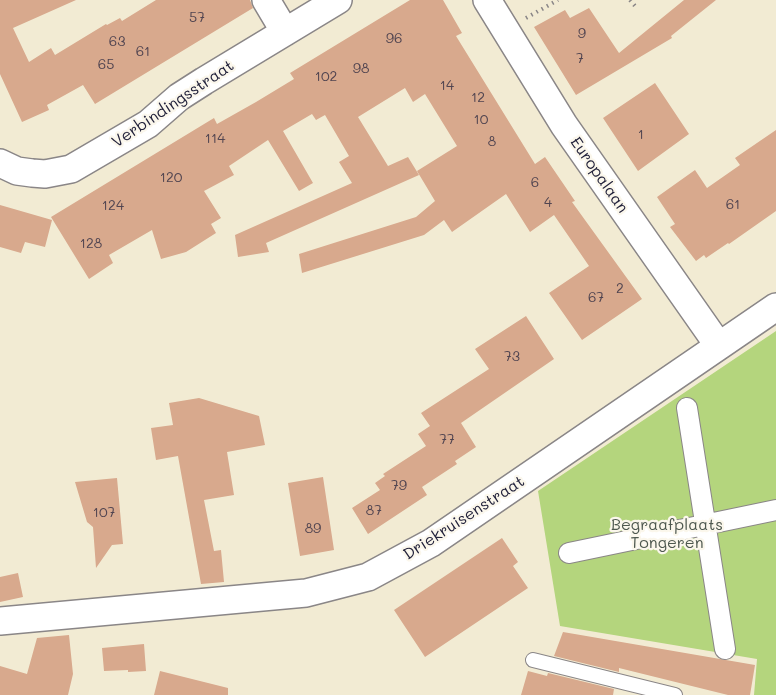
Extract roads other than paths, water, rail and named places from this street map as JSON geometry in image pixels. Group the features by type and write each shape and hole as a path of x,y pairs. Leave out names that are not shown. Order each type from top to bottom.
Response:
{"street":[{"path":"266,0 285,32"},
{"name":"Verbindingsstraat","path":"0,164 17,171 45,174 71,168 148,124 179,98 338,0"},
{"name":"Europalaan","path":"487,0 564,125 719,346"},
{"name":"Driekruisenstraat","path":"0,621 306,593 368,577 431,543 776,307"},
{"path":"687,408 725,649"},
{"path":"568,553 776,510"}],"lane":[{"path":"533,660 625,689 675,695"}],"park label":[{"name":"Begraafplaats Tongeren","path":"667,534"}]}
